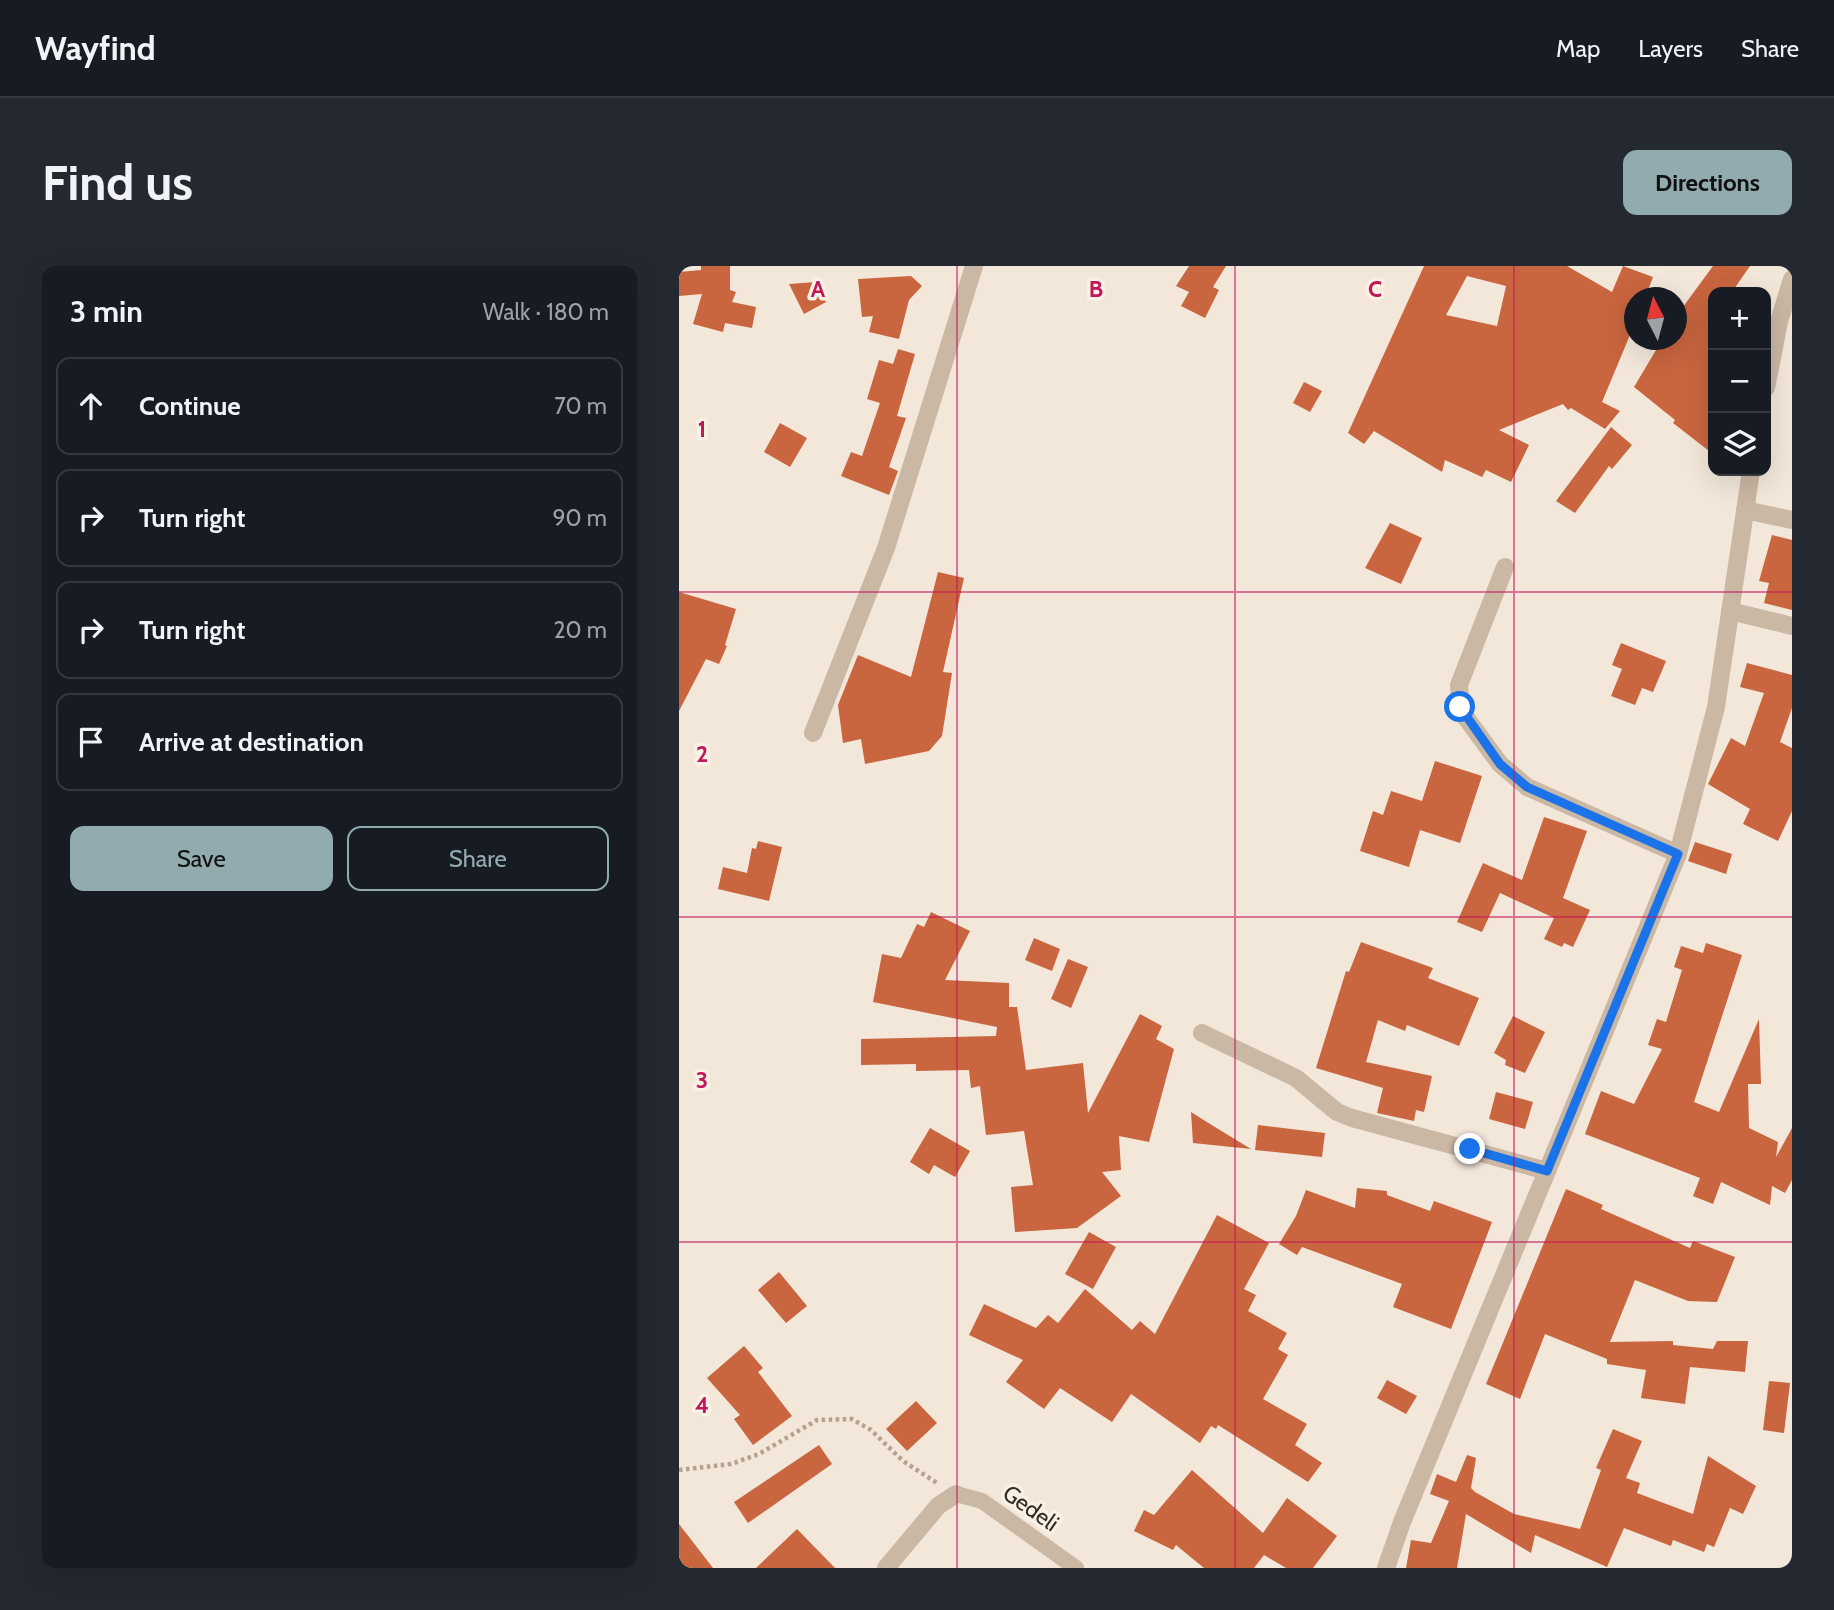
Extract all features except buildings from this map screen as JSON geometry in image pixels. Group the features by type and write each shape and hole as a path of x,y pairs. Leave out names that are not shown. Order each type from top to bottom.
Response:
{"street":[{"path":"813,733 885,548 974,266"},
{"path":"1771,367 1792,279"},
{"path":"1386,1568 1402,1522 1678,854 1716,707 1750,476"},
{"path":"1745,510 1792,520"},
{"path":"1505,567 1459,685 1461,711 1500,764 1527,787 1678,854"},
{"path":"1730,611 1792,626"},
{"path":"1202,1033 1288,1073 1337,1112 1352,1118 1547,1171"},
{"path":"886,1568 920,1525 938,1506 956,1494"},
{"name":"Gedeli","path":"956,1494 982,1501 1076,1568"}],"path":[{"path":"679,1470 731,1464 759,1454 817,1420 852,1419 871,1430 903,1461 956,1494"}],"route":[{"path":"1460,707 1475,733 1500,764 1527,787 1678,854 1547,1171 1470,1149"}]}
